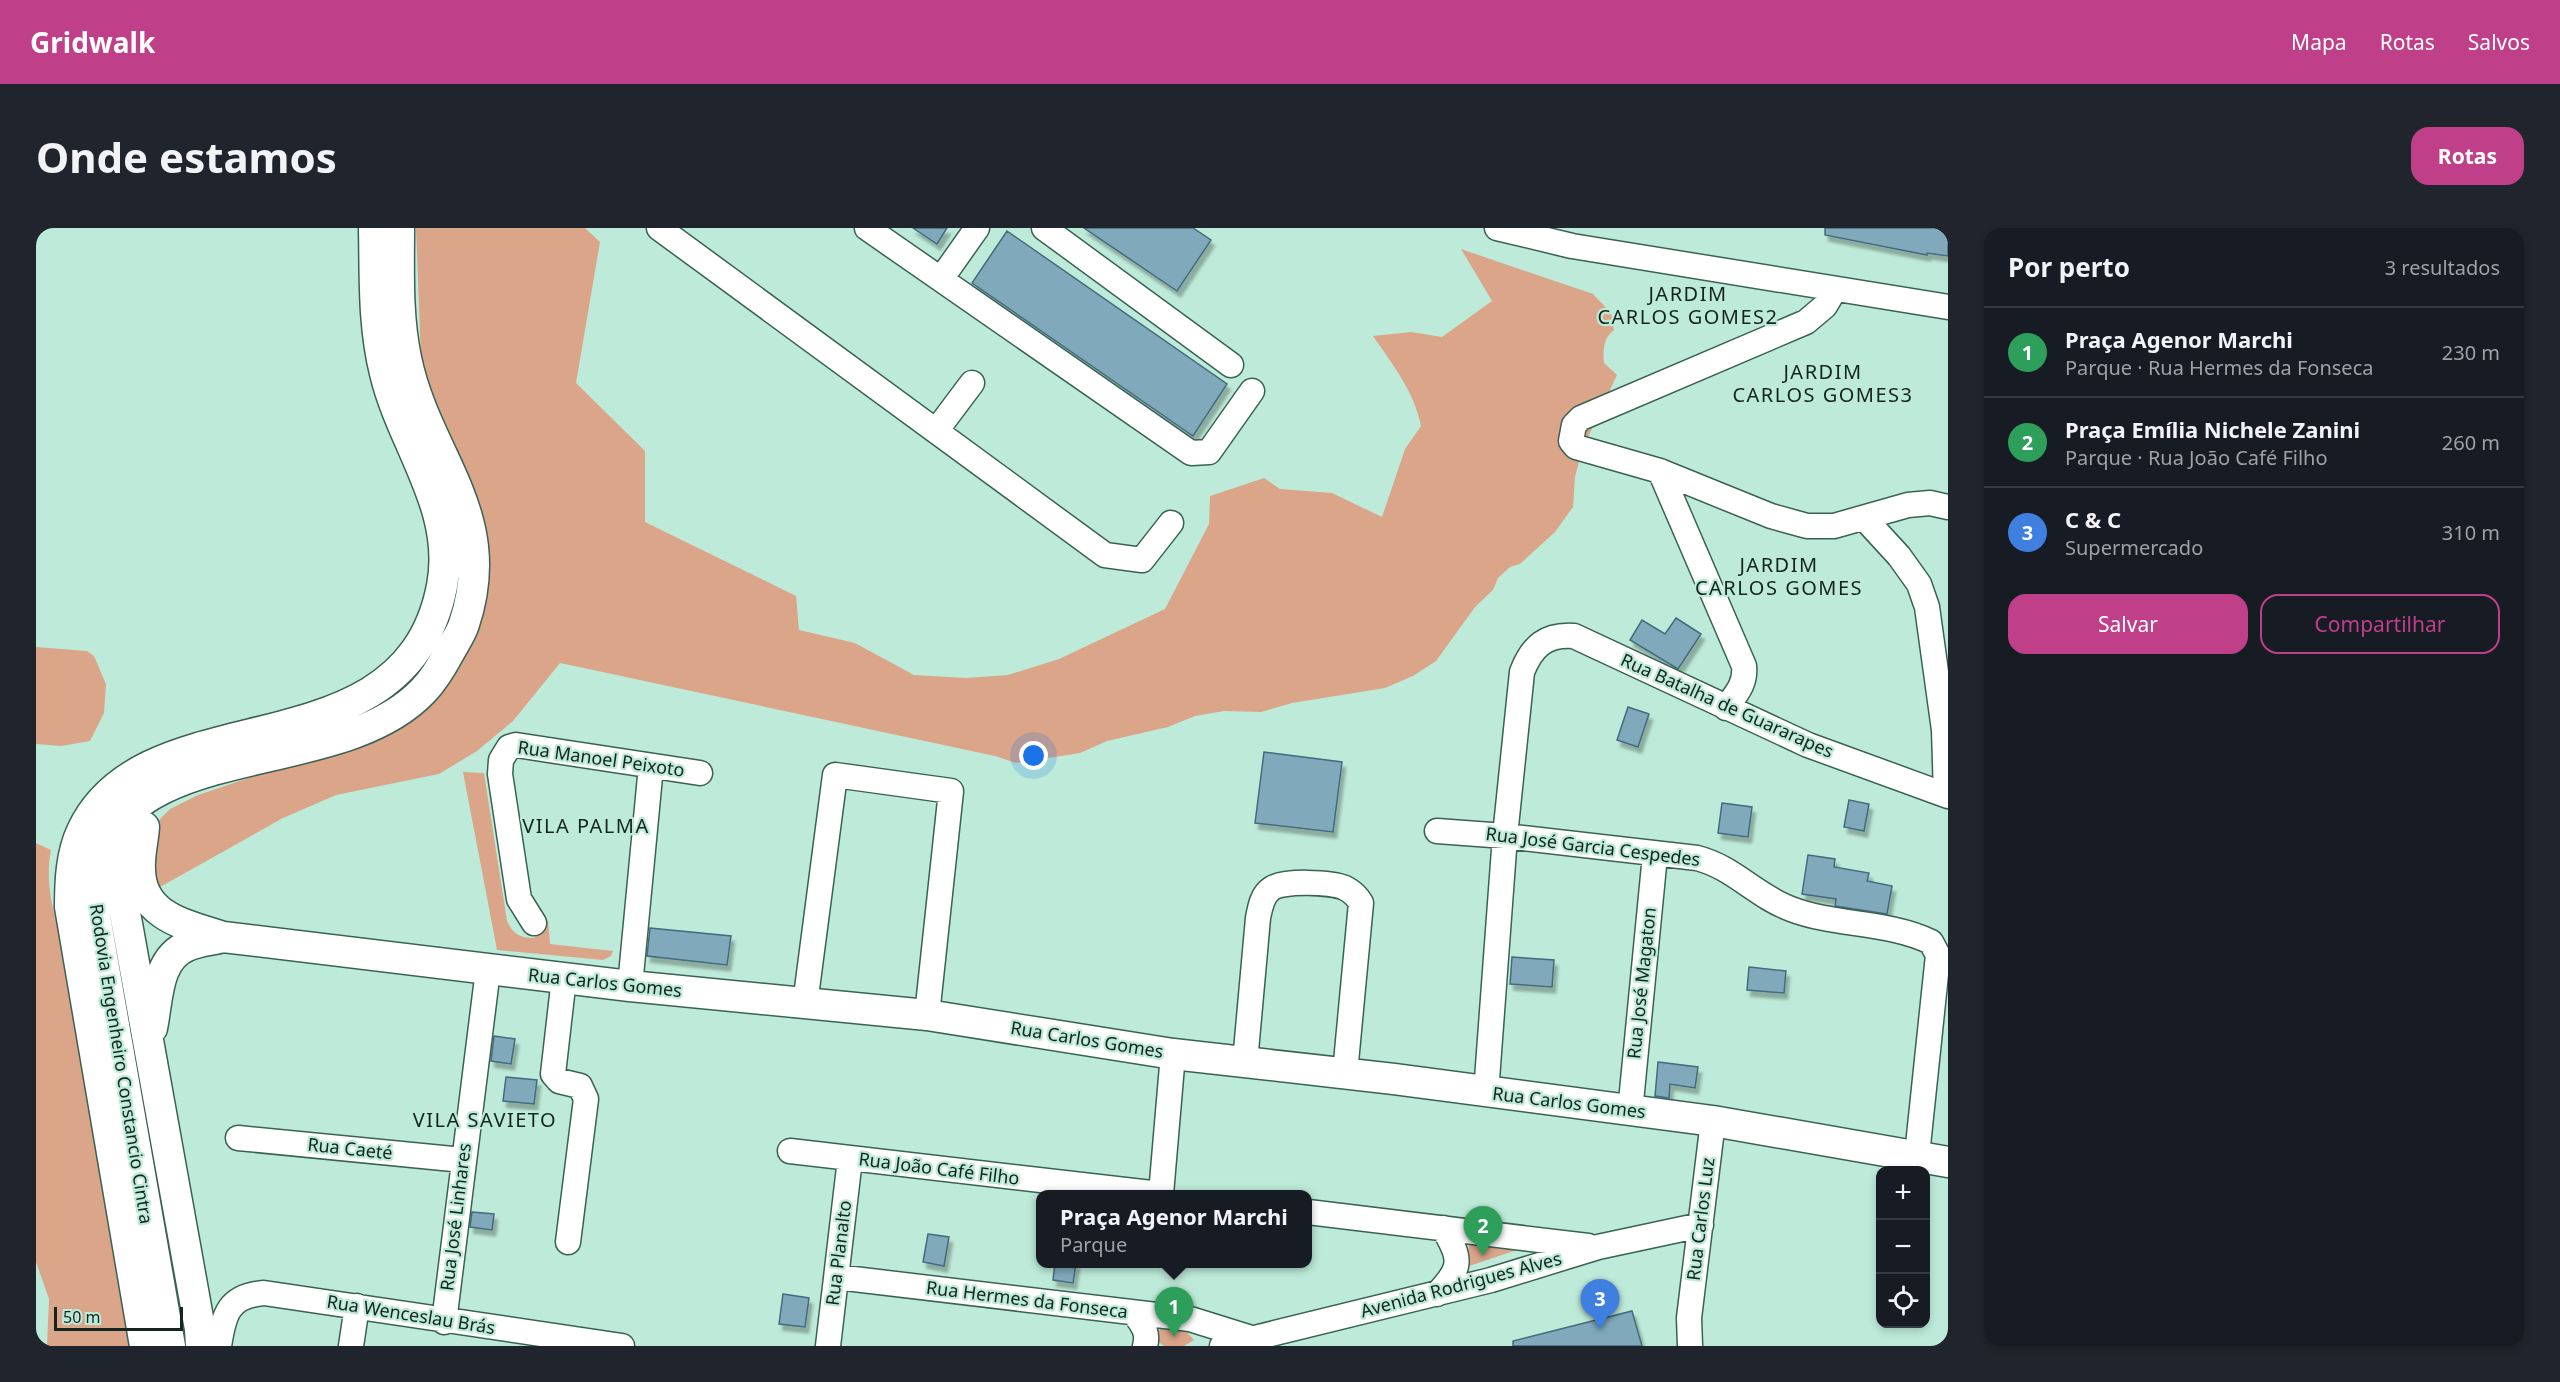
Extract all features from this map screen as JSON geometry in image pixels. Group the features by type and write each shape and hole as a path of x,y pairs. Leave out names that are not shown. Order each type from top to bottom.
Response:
{"main road":[{"name":"Rodovia Engenheiro Constancio Cintra","path":"145,1346 70,907 70,881 75,853 81,831 101,802 133,774 172,755 292,724 339,708 369,693 397,671 418,645 431,618 442,586 443,546 435,500 396,408 385,374 374,292 375,228"},
{"name":"Rodovia Engenheiro Constancio Cintra","path":"170,1346 95,916 93,885 95,863 105,839 126,812 145,797 202,773 301,750 354,734 400,710 423,691 441,668 464,626 474,587 475,550 469,518 460,492 435,442 406,359 398,280 399,228"},
{"path":"201,1346 200,1329 120,885 132,844 144,827 159,810 202,773"},
{"path":"144,827 139,870 143,887 156,911 170,919 223,937"},
{"path":"149,1045 162,973 168,959 187,945 223,937"},
{"name":"Rua Carlos Gomes","path":"223,937 630,986 927,1015 1173,1054 1345,1073 1630,1112 1713,1121 1948,1162"}],"street":[{"path":"659,228 1105,555 1142,560 1171,523"},
{"path":"867,228 1191,453 1209,452 1252,391"},
{"path":"941,279 977,228"},
{"path":"1044,228 1231,364"},
{"path":"1497,228 1572,246 1948,307"},
{"path":"1835,289 1825,306 1806,322 1581,418 1571,433 1571,441 1576,447 1660,471 1771,516 1807,526 1834,526 1908,505 1930,503 1948,507"},
{"path":"936,431 972,383"},
{"path":"1660,471 1744,666 1745,677 1741,688 1726,708"},
{"path":"1865,519 1899,556 1919,584 1927,607 1944,730 1947,796"},
{"name":"Rua Batalha de Guararapes","path":"1505,836 1522,672 1529,654 1541,642 1557,635 1574,636 1808,745 1947,796"},
{"name":"Rua Manoel Peixoto","path":"534,923 519,899 500,774 504,751 516,745 700,773"},
{"path":"630,986 651,766"},
{"path":"805,1004 835,775 951,791 927,1015"},
{"name":"Rua José Garcia Cespedes","path":"1437,831 1505,836 1655,855 1697,858 1716,863 1775,902 1793,910 1923,938 1936,947 1938,955 1917,1155"},
{"path":"1486,1093 1505,836"},
{"name":"Rua José Magaton","path":"1630,1112 1655,855"},
{"path":"1245,1062 1258,918 1263,900 1269,890 1279,884 1342,886 1356,895 1361,903 1345,1073"},
{"name":"Rua José Linhares","path":"444,1322 488,970"},
{"path":"564,978 553,1074 559,1081 580,1086 586,1099 568,1242"},
{"path":"1160,1190 1173,1054"},
{"name":"Rua Carlos Luz","path":"1681,1346 1689,1318 1713,1121"},
{"name":"Rua Caeté","path":"238,1138 463,1160"},
{"name":"Rua João Café Filho","path":"790,1151 1125,1190"},
{"name":"Rua Planalto","path":"828,1346 850,1159"},
{"path":"1312,1212 1598,1247"},
{"name":"Avenida Rodrigues Alves","path":"1222,1346 1437,1294 1598,1247 1701,1225"},
{"path":"1437,1294 1453,1276 1458,1264 1456,1249 1443,1228"},
{"name":"Rua Hermes da Fonseca","path":"837,1277 1190,1319 1251,1338"},
{"name":"Rua Wenceslau Brás","path":"219,1346 223,1321 237,1300 249,1294 264,1293 357,1306 444,1322 477,1336 622,1346"},
{"path":"351,1346 357,1306"},
{"path":"817,1346 832,1311"},
{"path":"1134,1313 1144,1326 1147,1338 1145,1346"},
{"name":"Rua Carlos Luz","path":"1689,1318 1690,1346"}],"shaded area":[{"path":"416,228 585,228 600,242 576,383 645,451 645,522 796,596 799,630 855,643 914,675 966,678 1008,675 1059,659 1165,609 1209,524 1210,496 1264,478 1280,489 1332,493 1382,517 1405,449 1421,426 1408,390 1373,336 1411,332 1442,337 1492,301 1461,249 1593,294 1611,313 1614,330 1606,341 1604,363 1617,375 1582,450 1575,477 1573,507 1555,532 1520,564 1510,567 1498,578 1493,590 1475,607 1436,661 1413,676 1385,688 1292,703 1261,712 1224,711 1195,716 1168,727 1107,741 1080,753 1016,763 995,756 560,663 513,721 477,751 439,774 336,795 283,818 160,887 152,873 157,822 170,809 198,795 397,728 477,618 490,563 483,522 432,404 421,357"},
{"path":"36,647 87,651 94,656 106,684 104,713 90,741 61,746 36,744"},
{"path":"463,772 484,773 507,921 514,932 521,936 534,938 548,920 550,944 613,951 611,956 603,960 497,950"},
{"path":"36,843 51,850 49,880 53,909 72,966 163,1346 47,1346 49,1299 36,1262"},
{"path":"1470,1238 1532,1245 1466,1267"},
{"path":"1164,1325 1185,1330 1194,1340 1184,1346 1164,1346 1156,1340 1159,1330"}],"building":[{"path":"913,228 947,228 937,244"},
{"path":"1084,228 1193,228 1211,240 1177,291"},
{"path":"1825,228 1948,228 1948,256 1927,253 1927,255 1825,235"},
{"path":"1007,231 1227,384 1193,436 972,283"},
{"path":"1676,618 1701,634 1678,669 1630,640 1642,620 1665,634"},
{"path":"1628,707 1649,714 1638,747 1617,740"},
{"path":"1264,752 1342,762 1333,832 1255,823"},
{"path":"1849,800 1869,804 1864,831 1844,827"},
{"path":"1722,803 1752,807 1748,837 1718,833"},
{"path":"1808,855 1835,859 1834,867 1869,873 1867,881 1892,886 1887,914 1835,906 1836,899 1802,894"},
{"path":"650,928 731,936 727,965 647,956"},
{"path":"1512,957 1554,960 1552,987 1510,984"},
{"path":"1749,967 1786,971 1784,993 1747,990"},
{"path":"494,1036 515,1039 511,1064 491,1061"},
{"path":"1658,1062 1698,1067 1695,1088 1670,1084 1669,1098 1655,1096"},
{"path":"506,1077 537,1080 534,1104 503,1101"},
{"path":"472,1212 494,1214 492,1230 470,1227"},
{"path":"928,1234 949,1237 944,1266 923,1262"},
{"path":"1054,1268 1075,1268 1073,1283 1053,1280"},
{"path":"783,1294 809,1298 805,1327 779,1324"},
{"path":"1632,1311 1642,1346 1513,1346 1513,1341"}],"place":[{"name":"Praça Emília Nichele Zanini","path":"1483,1256"},
{"name":"C & C","path":"1600,1329"},
{"name":"Praça Agenor Marchi","path":"1174,1337"}],"district":[{"name":"JARDIM CARLOS GOMES2","path":"1688,306"},
{"name":"JARDIM CARLOS GOMES3","path":"1823,384"},
{"name":"JARDIM CARLOS GOMES","path":"1779,576"},
{"name":"VILA PALMA","path":"586,826"},
{"name":"VILA SAVIETO","path":"485,1120"}]}
